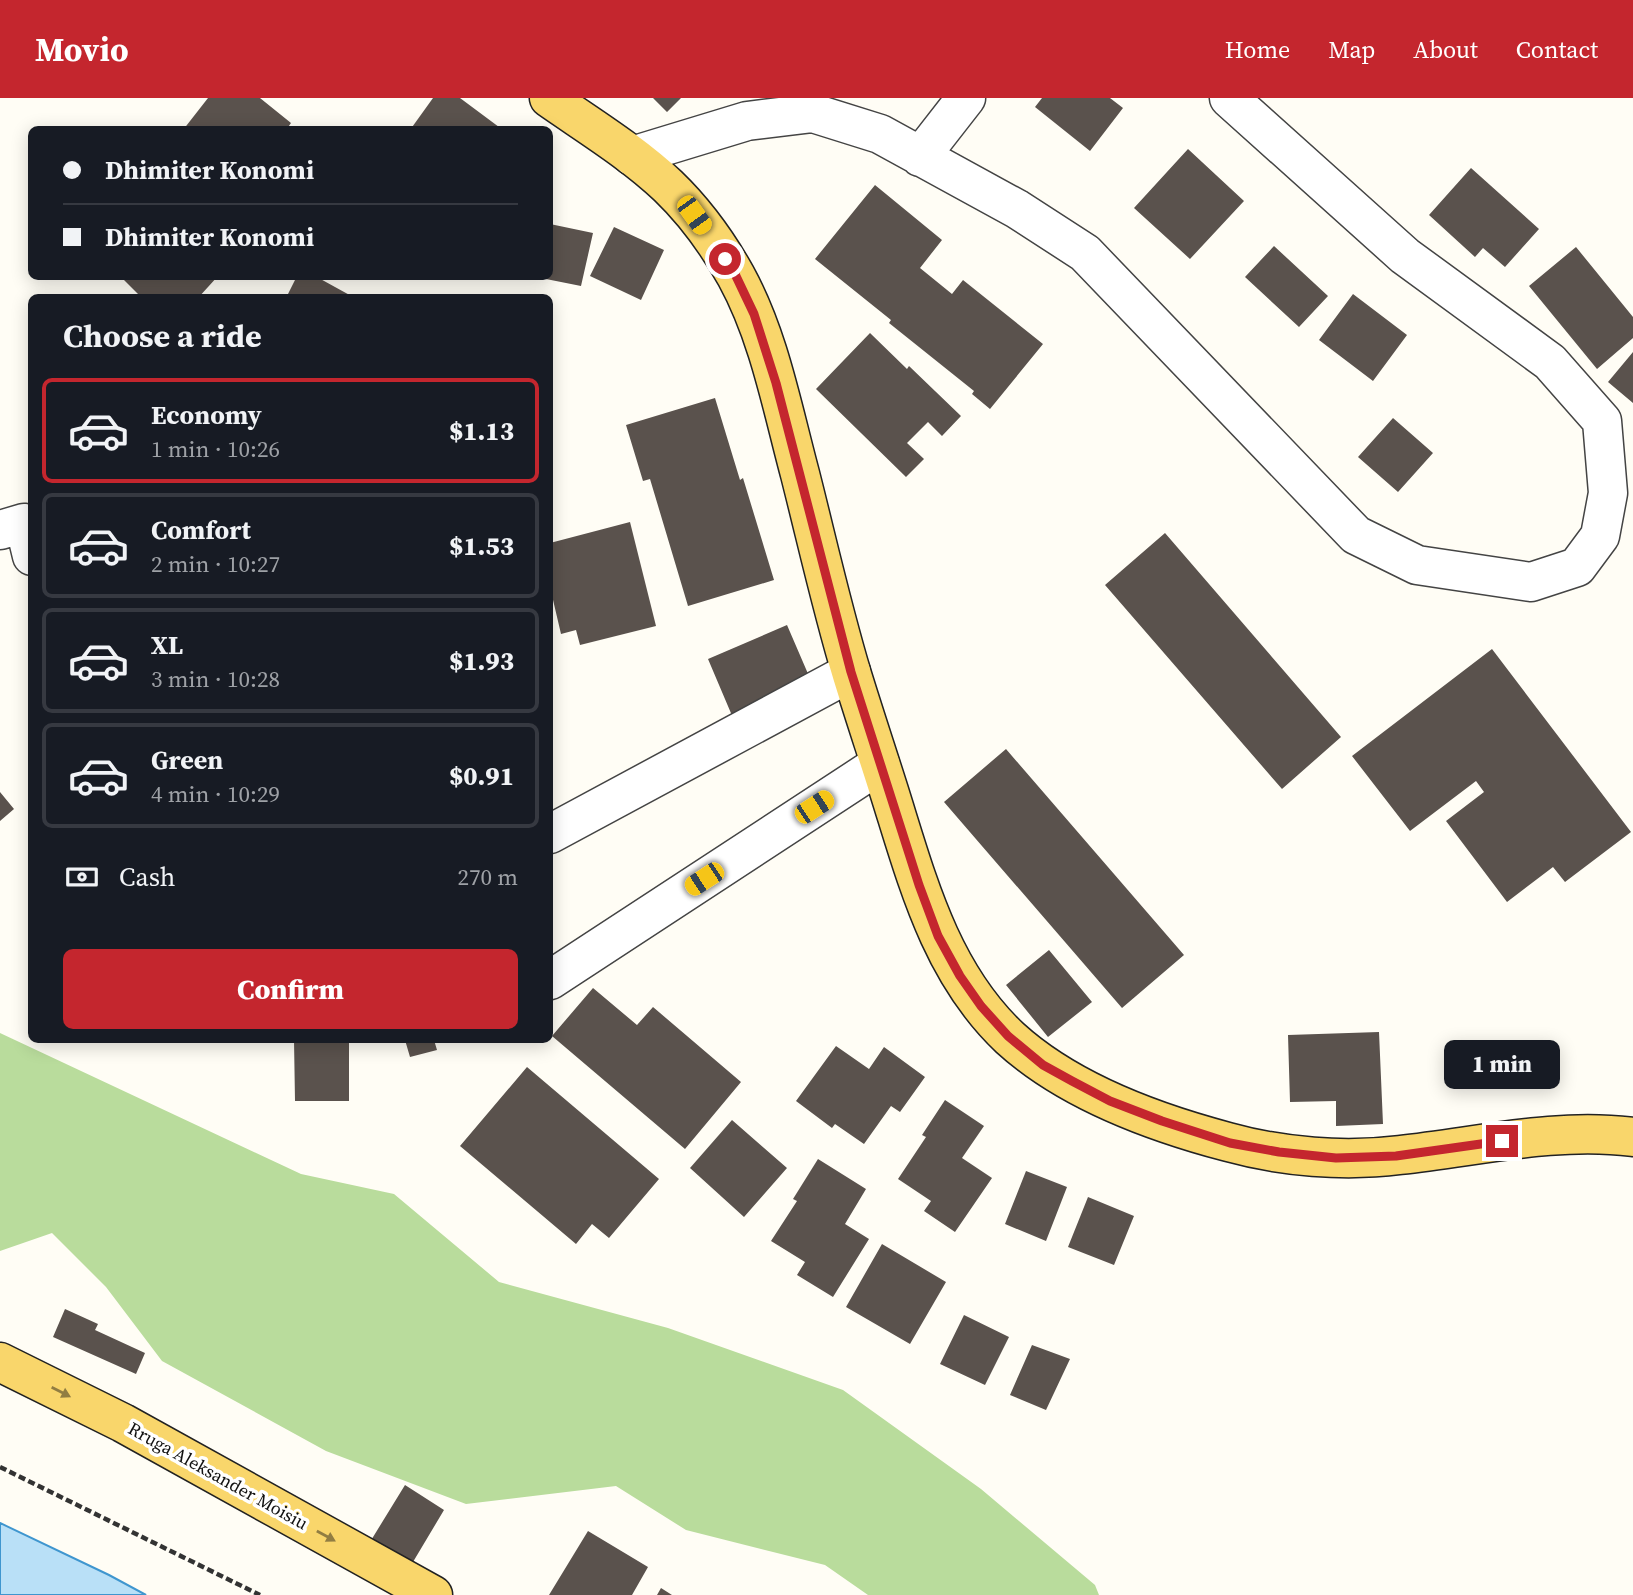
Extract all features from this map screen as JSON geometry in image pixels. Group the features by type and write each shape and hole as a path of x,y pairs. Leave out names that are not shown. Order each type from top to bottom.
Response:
{"main road":[{"path":"549,98 632,156 668,186 694,215 735,274 754,314 776,383 851,672 919,885 938,936 960,976 981,1006 1008,1036 1043,1065 1110,1101 1230,1143 1279,1152 1336,1158 1396,1156 1525,1138 1584,1133 1633,1137"},
{"name":"Rruga Aleksander Moisiu","path":"0,1362 123,1423 433,1595"}],"street":[{"path":"920,158 966,98"},
{"path":"632,156 747,121 813,113 880,134 1017,209 1085,253 1356,535 1417,565 1531,582 1577,567 1600,536 1608,493 1602,421 1550,362 1405,256 1229,98"},
{"path":"0,530 24,523 28,540"},
{"path":"553,832 851,672"},
{"path":"553,978 880,764"}],"path":[{"path":"0,1467 260,1595"}],"green space":[{"path":"0,1033 301,1174 394,1194 499,1282 668,1328 843,1390 981,1489 1095,1585 1099,1595 868,1595 825,1565 686,1530 616,1486 466,1504 326,1451 162,1361 106,1287 52,1233 0,1251"}],"water":[{"path":"0,1523 109,1575 146,1595 0,1595"}],"building":[{"path":"208,98 260,98 291,123 289,126 186,126"},
{"path":"433,98 460,98 498,126 413,126"},
{"path":"653,98 681,98 667,112"},
{"path":"1042,98 1110,98 1123,108 1090,151 1035,107"},
{"path":"1188,149 1244,201 1190,259 1134,208"},
{"path":"1471,168 1539,229 1505,267 1483,248 1475,257 1429,215"},
{"path":"875,185 942,240 920,268 952,294 963,280 1043,344 990,409 972,394 974,391 815,259"},
{"path":"553,225 593,233 581,286 551,280"},
{"path":"614,227 664,250 641,300 590,276"},
{"path":"1274,246 1328,296 1299,327 1245,277"},
{"path":"1576,247 1633,317 1633,338 1597,369 1529,286"},
{"path":"124,280 214,280 202,294 138,294"},
{"path":"295,280 322,280 348,294 288,294"},
{"path":"1353,294 1407,335 1373,381 1319,340"},
{"path":"870,333 961,416 942,436 928,422 907,443 924,459 906,477 816,389"},
{"path":"1633,352 1633,403 1608,382"},
{"path":"715,398 774,580 688,606 650,479 643,481 626,425"},
{"path":"1393,418 1433,453 1398,492 1358,457"},
{"path":"630,522 656,626 580,645 576,630 561,634 553,600 553,542"},
{"path":"1165,533 1341,737 1282,789 1105,585"},
{"path":"787,625 815,690 736,725 708,659"},
{"path":"1492,649 1631,832 1565,882 1553,867 1507,902 1446,821 1484,792 1476,781 1410,831 1352,756"},
{"path":"1006,749 1184,955 1122,1008 944,802"},
{"path":"0,792 14,809 0,821"},
{"path":"1049,950 1092,1002 1048,1037 1006,985"},
{"path":"593,988 637,1025 653,1007 741,1082 685,1149 553,1035"},
{"path":"1379,1032 1383,1124 1336,1126 1336,1101 1290,1102 1288,1035"},
{"path":"294,1043 349,1043 349,1101 295,1101"},
{"path":"406,1043 435,1043 437,1050 410,1057"},
{"path":"836,1046 869,1069 884,1047 925,1077 900,1112 891,1106 864,1144 835,1124 832,1128 796,1101"},
{"path":"527,1067 659,1179 609,1238 592,1224 576,1244 460,1146"},
{"path":"945,1100 984,1126 962,1158 992,1178 955,1232 924,1211 931,1201 898,1179 926,1137 922,1135"},
{"path":"732,1120 787,1168 744,1217 690,1168"},
{"path":"818,1159 866,1189 845,1224 869,1239 833,1297 797,1275 805,1262 771,1241 797,1201 793,1199"},
{"path":"1026,1171 1067,1187 1046,1241 1005,1224"},
{"path":"1088,1197 1134,1216 1114,1265 1068,1247"},
{"path":"882,1244 946,1282 910,1344 846,1307"},
{"path":"65,1309 98,1324 95,1330 145,1353 136,1374 53,1337"},
{"path":"964,1315 1009,1337 985,1385 940,1364"},
{"path":"1032,1345 1070,1359 1046,1410 1010,1395"},
{"path":"405,1485 444,1510 410,1567 370,1542"},
{"path":"588,1531 648,1567 632,1595 549,1595"},
{"path":"661,1588 672,1595 657,1595"}],"route":[{"path":"725,259 754,314 776,383 851,672 919,885 938,936 960,976 981,1006 1008,1036 1043,1065 1072,1081 1110,1101 1230,1143 1336,1158 1396,1156 1502,1141"}]}
